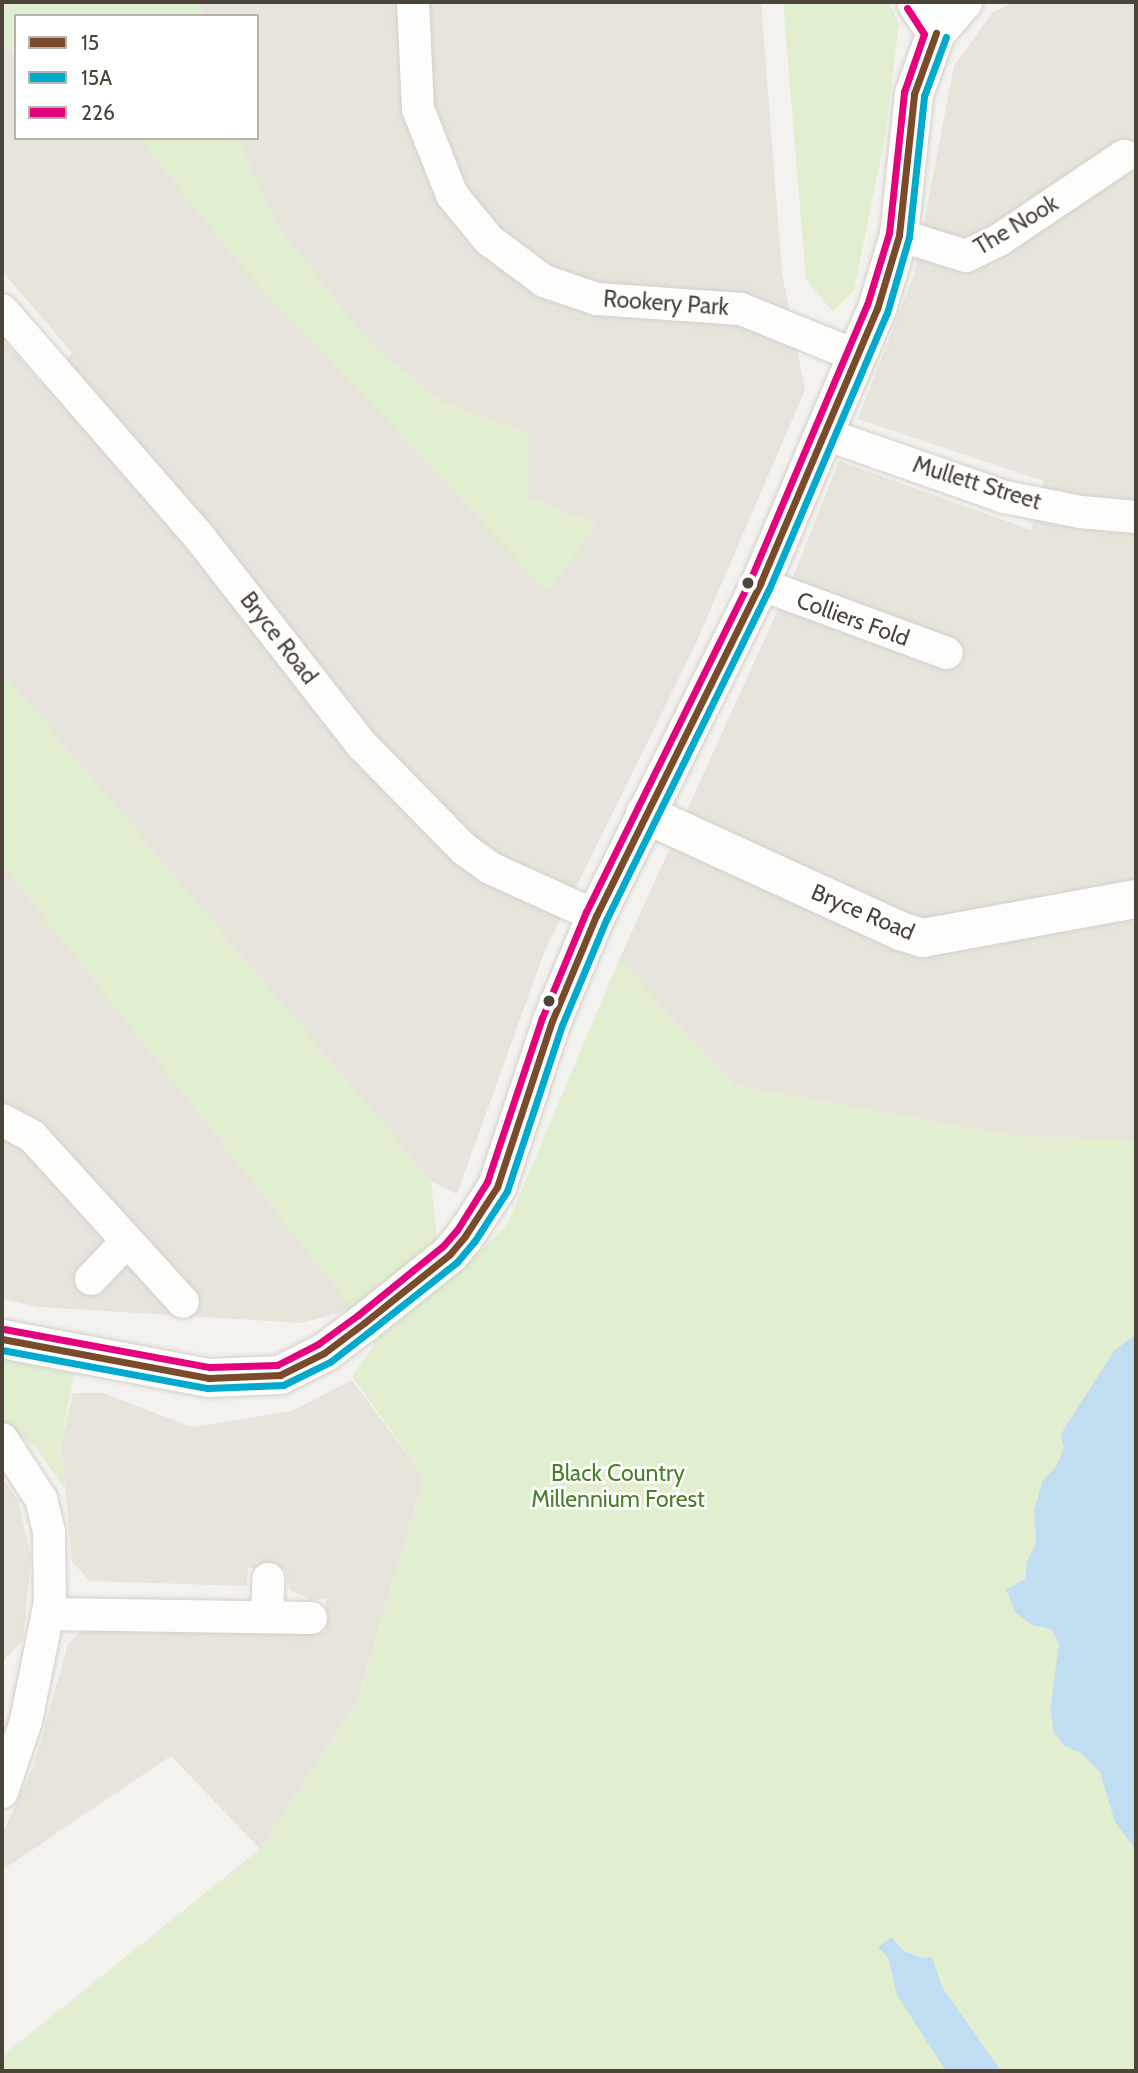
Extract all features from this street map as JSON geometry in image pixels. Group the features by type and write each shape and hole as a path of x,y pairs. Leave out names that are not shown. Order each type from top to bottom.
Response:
{"street":[{"name":"Rookery Park","path":"414,2 418,109 452,195 489,240 544,281 597,299 741,309 857,356"},
{"path":"2,1339 209,1378 253,1379 302,1366 364,1323 450,1254 497,1187 552,1021 596,916 760,584 877,309 899,235 914,93 926,17 963,2"},
{"name":"The Nook","path":"899,235 966,256 999,240 1124,156"},
{"name":"Bryce Road","path":"2,310 197,534 362,745 464,849 490,868 596,916"},
{"name":"Mullett Street","path":"822,433 1005,497 1081,512 1136,517"},
{"name":"Colliers Fold","path":"760,584 947,653"},
{"name":"Bryce Road","path":"645,814 923,938 1136,899"},
{"path":"2,1120 32,1136 183,1302"},
{"path":"91,1279 127,1241"},
{"path":"2,1439 41,1499 49,1531 50,1614 14,1718 2,1792"},
{"path":"267,1617 268,1579"},
{"path":"50,1614 311,1618"}],"shaded area":[{"path":"199,2 761,2 782,273 805,390 693,650 545,950 457,1194 431,1181 2,672 2,338 42,384 72,353 2,271 2,42 14,54 14,140 141,140 241,265 548,591 596,525 529,498 527,433 444,404 371,346 279,228 238,140 259,140 259,14 202,14"},
{"path":"1013,2 1136,2 1136,1141 1013,1136 735,1086 619,960 795,572 839,461 1031,530 1044,481 858,419 914,275 954,66 992,13"},
{"path":"2,863 353,1309 301,1323 40,1307 2,1299"},
{"path":"352,1380 424,1477 357,1702 260,1849 171,1756 2,1870 2,1835 34,1765 68,1644 83,1629 325,1632 326,1599 312,1600 290,1590 285,1569 248,1568 247,1586 90,1581 72,1562 61,1442 73,1393 103,1393 192,1427 292,1411"},
{"path":"2,1478 18,1500 31,1557 23,1640 2,1662"}],"green space":[{"path":"2,2 199,2 202,14 14,14 14,54 2,42"},
{"path":"783,2 889,2 899,24 885,138 854,290 833,312 806,280"},
{"path":"141,140 238,140 279,228 371,346 444,404 528,433 529,498 596,525 548,592 241,265"},
{"path":"2,672 431,1181 437,1239 353,1309 2,863"},
{"name":"Black Country Millennium Forest","path":"619,960 735,1086 1013,1136 1136,1141 1136,2071 2,2071 2,2056 260,1849 357,1703 424,1477 352,1376 378,1339 462,1269 507,1225"},
{"path":"2,1357 74,1374 61,1442 65,1489 35,1447 2,1424"}],"water":[{"path":"1136,1334 1136,1850 1115,1822 1100,1772 1082,1754 1063,1745 1054,1732 1050,1709 1059,1644 1051,1629 1032,1625 1016,1613 1006,1589 1026,1579 1026,1563 1036,1544 1034,1510 1043,1480 1056,1467 1064,1448 1061,1434 1114,1351"},
{"path":"892,1937 902,1950 921,1958 932,1957 942,1987 1001,2071 946,2071 897,1995 888,1957 878,1947"}],"transit line":[{"name":"226","path":"4,1329 210,1367 277,1365 318,1344 358,1315 443,1246 457,1230 487,1182 542,1018 586,912 750,580 867,305 889,233 904,92 924,34 907,8"},
{"name":"15","path":"2,1339 209,1378 280,1375 324,1353 364,1323 450,1254 465,1236 497,1187 552,1021 596,916 760,584 877,309 899,235 914,94 936,33"},
{"name":"15A","path":"2,1350 208,1388 283,1385 330,1362 457,1262 474,1242 507,1191 562,1025 606,920 769,589 887,313 909,237 924,96 946,37"}]}
